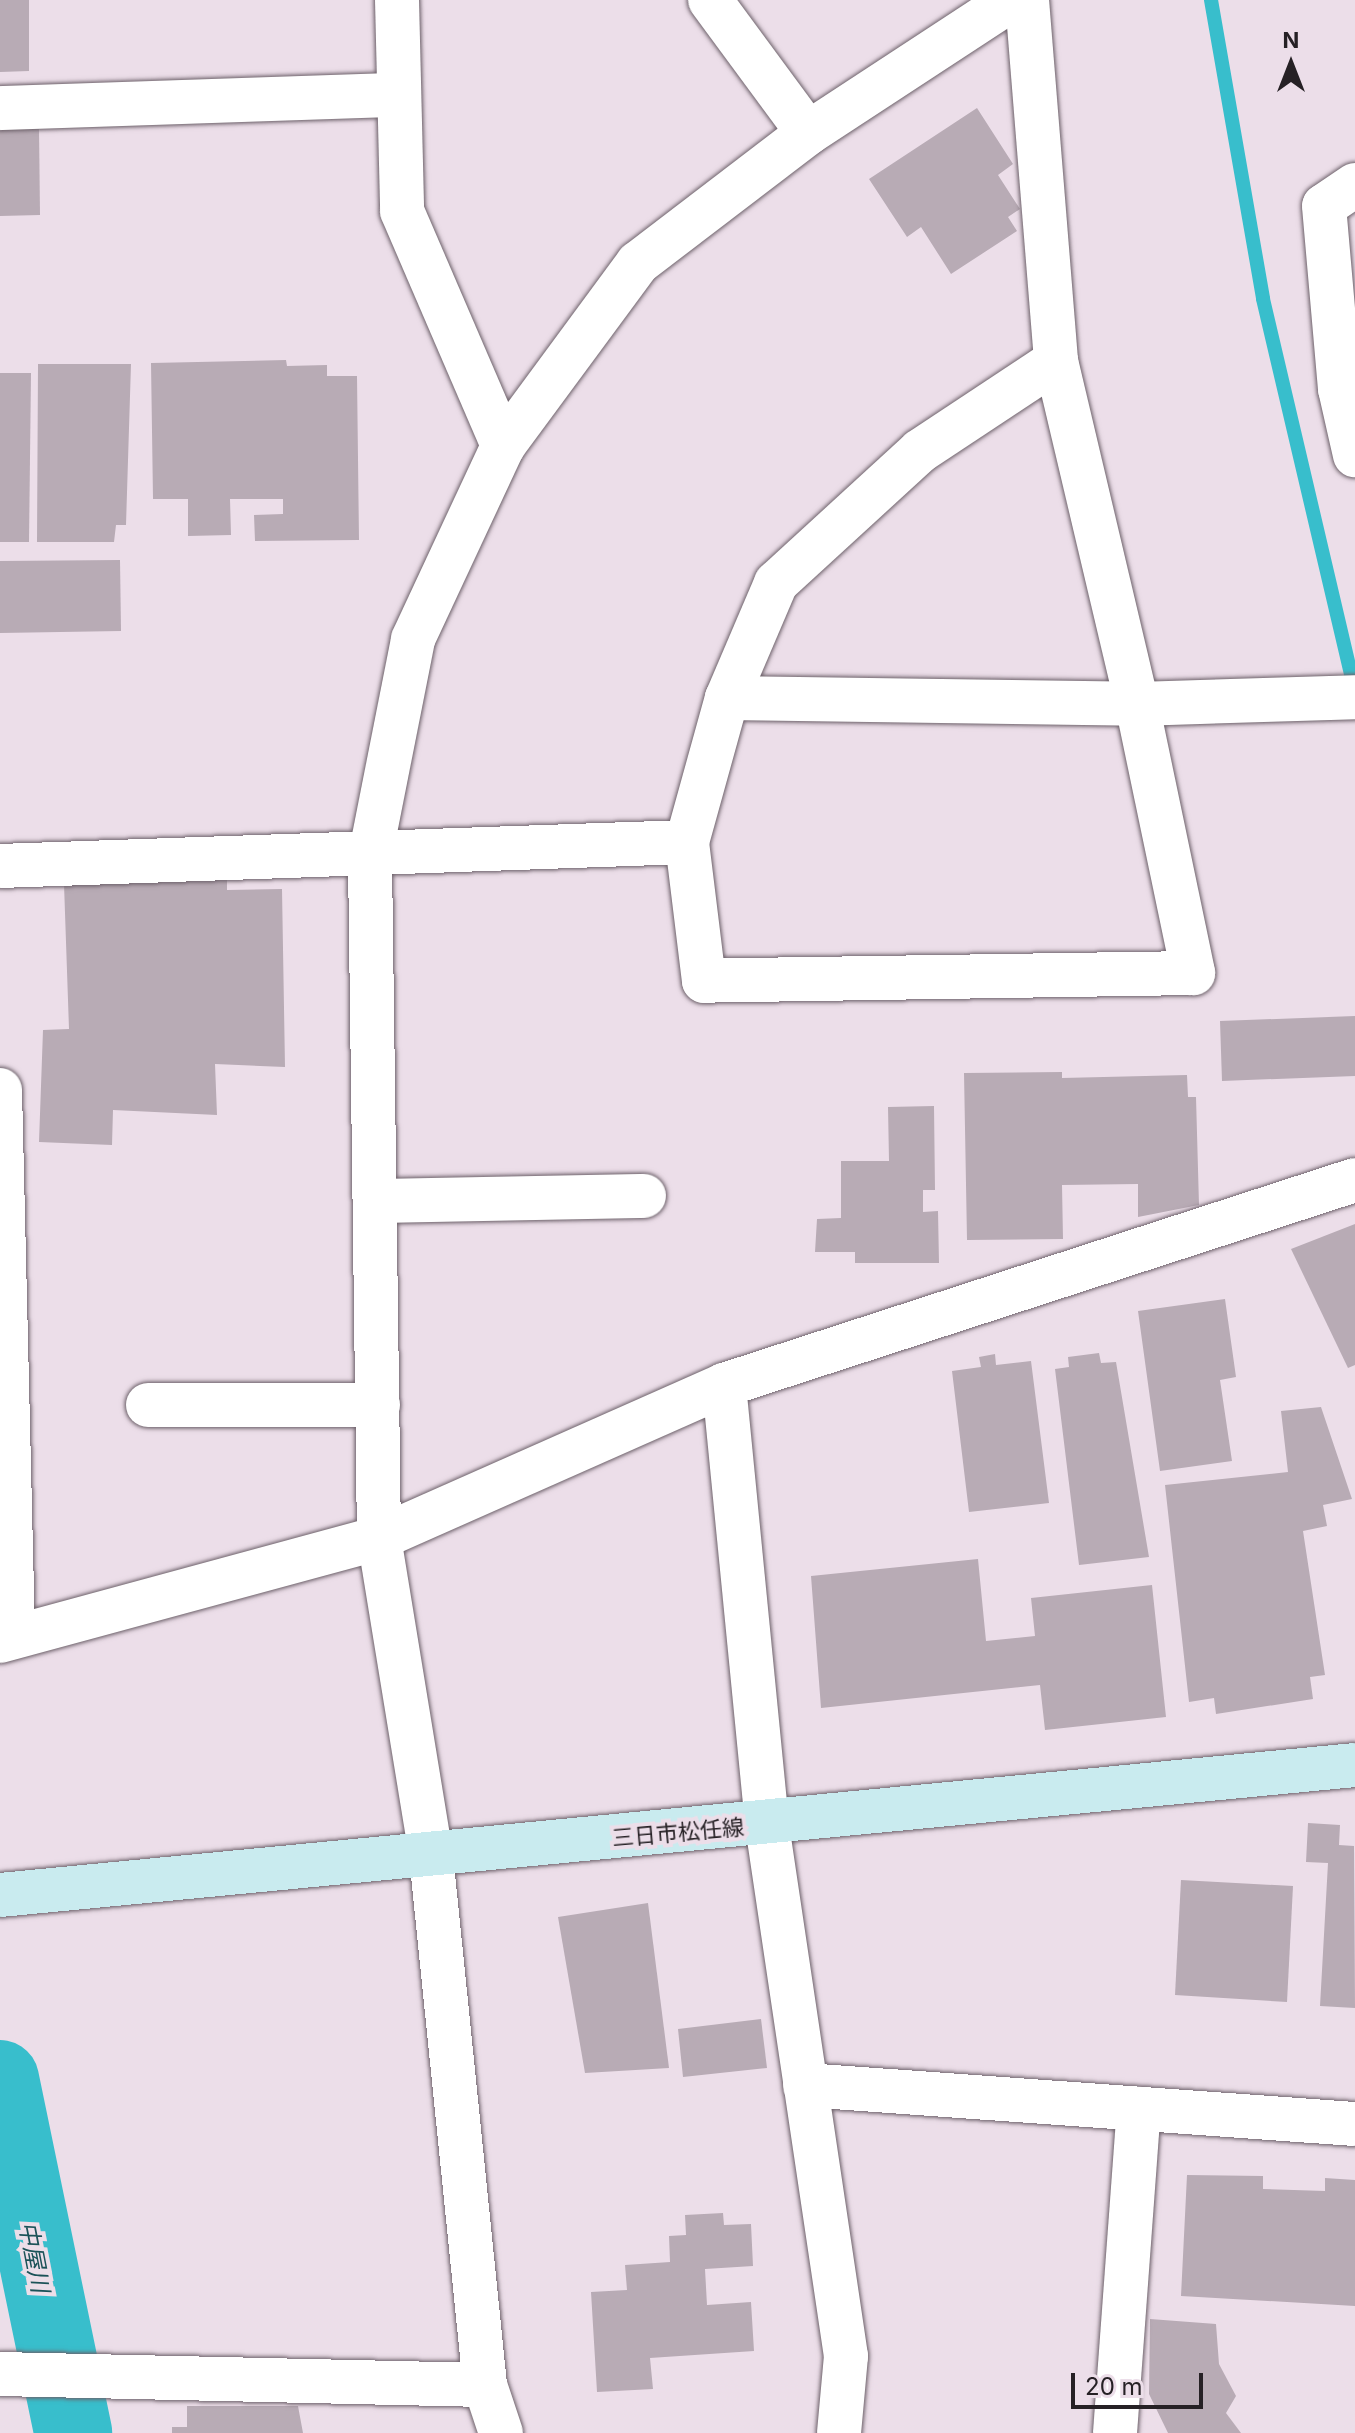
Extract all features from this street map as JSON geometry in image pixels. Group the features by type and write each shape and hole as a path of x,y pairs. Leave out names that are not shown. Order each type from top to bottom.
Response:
{"main road":[{"name":"三日市松任線","path":"0,1895 767,1825 1355,1765"}],"street":[{"path":"397,0 402,211 503,446"},
{"path":"710,0 808,133"},
{"path":"501,2433 485,2385 431,1855 379,1538 370,857 413,639 503,446 638,263 808,133 1011,0"},
{"path":"1027,0 1056,361 1137,704 1193,973 704,981 687,842 727,698 776,583 920,451 1056,361"},
{"path":"0,108 399,95"},
{"path":"1355,185 1324,206 1355,455"},
{"path":"727,698 1137,704 1344,698"},
{"path":"0,866 370,857 687,842"},
{"path":"0,1090 7,1638 379,1538 724,1385 1355,1180"},
{"path":"375,1201 644,1196"},
{"path":"724,1385 767,1825 846,2356 839,2433"},
{"path":"148,1405 378,1405"},
{"path":"805,2085 1355,2124"},
{"path":"1115,2433 1139,2109"},
{"path":"37,2374 485,2385"}],"building":[{"path":"0,0 29,0 29,71 0,72"},
{"path":"977,108 1013,164 998,175 1020,209 1008,217 1017,231 951,274 921,227 907,237 869,179"},
{"path":"0,129 39,129 40,215 0,216"},
{"path":"286,360 287,366 327,365 327,376 357,376 359,540 255,541 254,515 283,514 283,499 230,499 231,535 188,536 188,499 153,499 151,363"},
{"path":"38,364 131,364 126,525 116,525 114,542 37,542"},
{"path":"0,373 31,373 29,542 0,542"},
{"path":"120,560 121,631 0,633 0,561"},
{"path":"227,873 227,890 282,889 285,1067 215,1064 217,1115 113,1110 112,1145 39,1142 43,1030 69,1029 64,884"},
{"path":"1355,1016 1355,1076 1222,1081 1220,1021"},
{"path":"1062,1072 1062,1078 1187,1075 1188,1097 1196,1097 1199,1205 1138,1217 1138,1184 1062,1185 1063,1239 967,1240 964,1073"},
{"path":"934,1106 935,1190 923,1190 923,1212 938,1211 939,1263 855,1263 855,1252 815,1252 817,1219 841,1218 841,1161 889,1161 888,1107"},
{"path":"1355,1224 1355,1365 1348,1368 1291,1249"},
{"path":"1225,1299 1236,1377 1220,1380 1232,1461 1160,1471 1138,1311"},
{"path":"1099,1353 1101,1363 1116,1362 1149,1557 1079,1565 1055,1369 1069,1367 1068,1357"},
{"path":"995,1354 996,1365 1031,1361 1049,1503 969,1512 952,1371 981,1367 979,1357"},
{"path":"1321,1407 1352,1499 1323,1505 1327,1526 1303,1531 1325,1675 1310,1677 1313,1699 1216,1714 1214,1698 1189,1702 1165,1485 1288,1472 1281,1411"},
{"path":"978,1559 986,1641 1035,1636 1031,1598 1152,1585 1166,1717 1045,1730 1040,1685 821,1708 811,1576"},
{"path":"1308,1823 1340,1825 1339,1845 1354,1846 1355,2008 1320,2006 1328,1863 1306,1862"},
{"path":"1181,1880 1293,1886 1287,2002 1175,1995"},
{"path":"648,1903 669,2068 585,2073 558,1917"},
{"path":"761,2019 767,2068 683,2077 678,2029"},
{"path":"1187,2175 1263,2176 1263,2189 1325,2191 1325,2178 1355,2180 1355,2306 1181,2296"},
{"path":"723,2213 724,2225 751,2224 753,2266 705,2269 707,2305 751,2302 754,2351 650,2358 653,2389 597,2392 591,2292 627,2290 625,2265 670,2262 669,2236 686,2235 685,2215"},
{"path":"1150,2319 1216,2324 1219,2364 1236,2396 1226,2413 1241,2433 1168,2433 1149,2394"},
{"path":"187,2406 298,2406 303,2433 172,2433 172,2427 187,2427"}],"waterway":[{"path":"1211,0 1263,299 1355,692"},
{"name":"中屋川","path":"0,2079 73,2433"}]}
